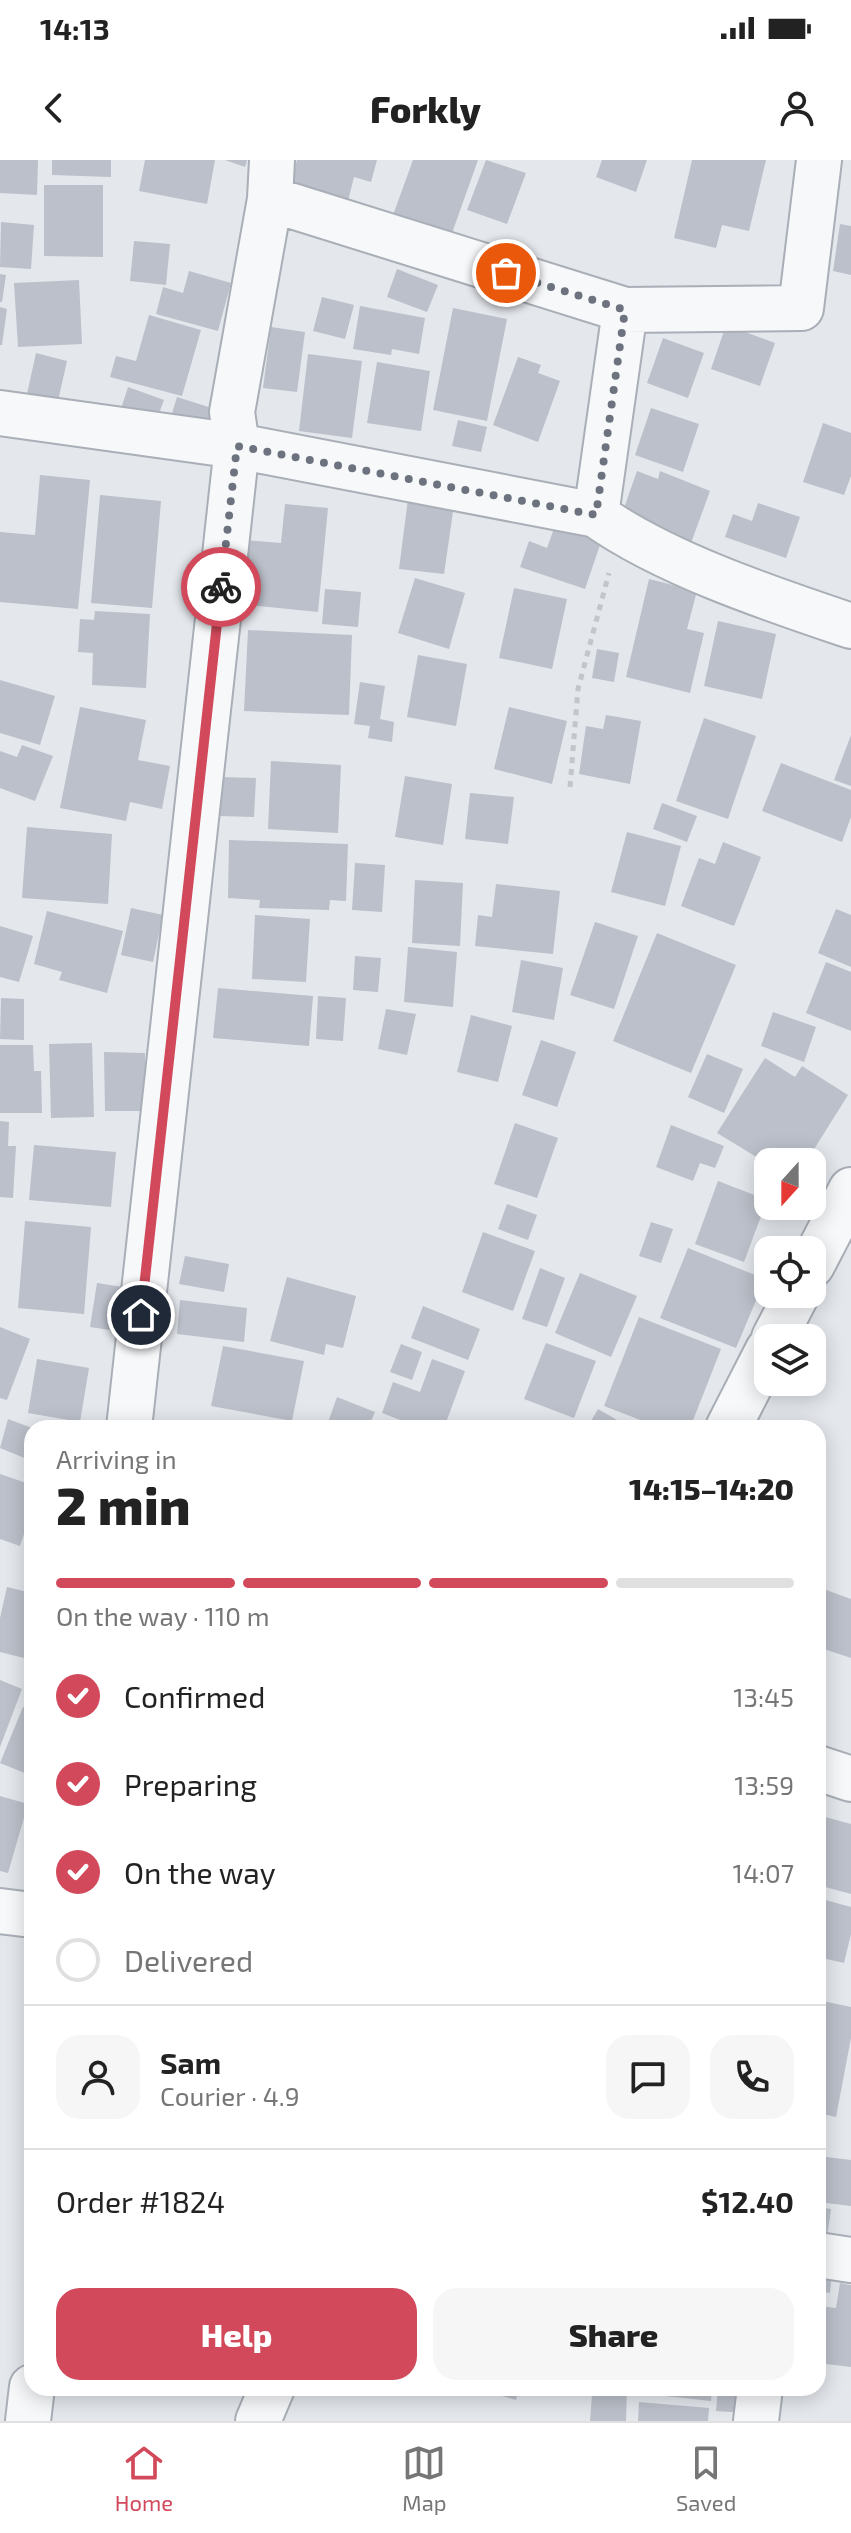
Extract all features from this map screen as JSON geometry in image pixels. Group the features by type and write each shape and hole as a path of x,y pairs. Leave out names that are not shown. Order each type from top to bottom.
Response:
{"street":[{"path":"130,1420 237,446 232,412 271,180 625,310 801,308 819,160"},
{"path":"608,523 625,310"},
{"path":"0,413 237,446 608,523 761,595 851,626"},
{"path":"826,1238 851,1190"},
{"path":"732,1420 754,1377"},
{"path":"826,1771 851,1779"},
{"path":"0,1911 24,1914"},
{"path":"826,2256 851,2260"},
{"path":"28,2421 31,2396"},
{"path":"258,2421 269,2396"},
{"path":"756,2421 759,2396"}],"path":[{"path":"570,787 578,689 608,523"}],"building":[{"path":"0,160 38,160 37,195 0,193"},
{"path":"52,160 111,160 111,177 52,175"},
{"path":"145,160 215,160 207,204 139,191"},
{"path":"225,160 247,160 245,167"},
{"path":"297,160 377,160 371,182 354,177 347,205 289,188"},
{"path":"413,160 478,160 451,236 393,215"},
{"path":"486,160 526,173 507,224 467,210"},
{"path":"602,160 647,160 636,192 596,177"},
{"path":"692,160 766,160 749,231 722,225 716,248 674,238"},
{"path":"44,185 103,185 103,257 44,256"},
{"path":"1,222 34,225 31,269 0,267"},
{"path":"840,224 851,226 851,275 833,271"},
{"path":"134,241 170,244 166,285 130,281"},
{"path":"397,269 438,285 427,312 387,297"},
{"path":"189,271 231,283 218,331 156,314 163,287 183,293"},
{"path":"0,274 6,275 2,302 0,302"},
{"path":"79,280 82,344 18,347 14,283"},
{"path":"322,297 354,305 345,339 313,331"},
{"path":"360,306 425,318 419,354 392,349 391,355 353,349"},
{"path":"0,307 7,309 2,345 0,345"},
{"path":"453,308 507,319 487,421 433,410"},
{"path":"149,315 201,330 182,396 110,377 116,356 136,361"},
{"path":"726,325 775,343 760,386 711,369"},
{"path":"271,327 305,332 297,392 263,388"},
{"path":"663,338 704,353 688,398 647,383"},
{"path":"36,353 67,361 58,401 27,394"},
{"path":"308,354 362,361 352,438 299,431"},
{"path":"518,357 541,365 538,373 560,381 538,442 493,425"},
{"path":"377,362 430,371 421,431 367,423"},
{"path":"128,387 164,400 155,424 120,412"},
{"path":"177,397 215,409 207,432 170,420"},
{"path":"651,408 699,424 683,472 635,455"},
{"path":"458,420 487,427 481,452 452,446"},
{"path":"823,423 851,433 851,476 844,495 803,482"},
{"path":"637,471 658,479 660,471 710,491 691,543 642,524 623,511"},
{"path":"40,475 90,480 78,609 0,602 0,532 35,535"},
{"path":"100,495 161,501 152,608 91,603"},
{"path":"408,499 454,505 444,574 399,569"},
{"path":"758,503 800,517 786,558 725,537 733,514 752,521"},
{"path":"285,504 328,508 318,612 239,604 244,540 281,543"},
{"path":"556,523 602,539 585,589 520,567 529,541 547,548"},
{"path":"415,578 465,593 449,649 398,633"},
{"path":"649,579 697,591 687,629 704,633 690,693 626,677"},
{"path":"514,588 567,599 552,669 499,658"},
{"path":"325,589 361,592 358,627 322,624"},
{"path":"95,611 150,614 146,688 92,685 93,653 78,652 80,619 94,620"},
{"path":"718,621 776,634 762,699 704,686"},
{"path":"248,630 352,635 349,715 244,711"},
{"path":"597,649 619,653 614,682 592,678"},
{"path":"418,655 467,664 456,726 407,717"},
{"path":"0,680 55,696 40,745 0,733"},
{"path":"360,682 385,686 380,719 394,722 392,742 368,738 370,726 354,724"},
{"path":"80,707 146,720 138,760 170,766 162,809 130,802 126,821 60,808"},
{"path":"509,707 567,721 552,784 494,769"},
{"path":"606,715 641,721 630,784 579,774 586,726 603,729"},
{"path":"704,718 756,736 728,819 676,801"},
{"path":"851,735 851,786 834,780"},
{"path":"22,745 53,756 35,801 0,788 0,751 17,757"},
{"path":"271,761 341,765 338,833 268,829"},
{"path":"781,763 851,790 851,817 842,842 762,811"},
{"path":"405,776 452,784 443,845 395,837"},
{"path":"220,777 256,778 254,817 219,816"},
{"path":"470,793 514,797 508,844 465,839"},
{"path":"662,803 697,816 687,842 653,829"},
{"path":"27,827 112,834 108,904 22,898"},
{"path":"627,832 681,846 665,906 611,892"},
{"path":"229,840 348,844 346,901 330,900 329,910 259,908 260,900 228,898"},
{"path":"723,842 761,857 734,926 681,906 699,858 715,864"},
{"path":"355,863 385,865 382,912 352,910"},
{"path":"415,880 463,883 460,946 412,943"},
{"path":"496,884 560,891 553,954 475,946 478,915 492,917"},
{"path":"131,908 163,915 153,962 121,955"},
{"path":"836,909 851,915 851,967 818,953"},
{"path":"47,911 123,931 107,993 59,980 62,972 34,964"},
{"path":"255,915 310,919 306,982 252,979"},
{"path":"595,922 638,936 614,1009 570,995"},
{"path":"0,926 33,936 19,982 0,977"},
{"path":"657,933 736,965 691,1073 613,1041"},
{"path":"408,947 457,952 453,1007 404,1002"},
{"path":"355,956 381,958 378,992 353,990"},
{"path":"521,960 563,968 554,1020 512,1012"},
{"path":"826,962 851,972 851,1031 806,1013"},
{"path":"218,988 313,996 309,1046 213,1038"},
{"path":"318,996 346,998 343,1041 316,1039"},
{"path":"1,998 24,999 24,1040 0,1039"},
{"path":"386,1009 416,1014 407,1055 378,1049"},
{"path":"773,1012 816,1027 804,1062 761,1046"},
{"path":"471,1015 512,1026 498,1082 457,1072"},
{"path":"541,1040 576,1052 557,1107 522,1095"},
{"path":"92,1043 94,1117 51,1118 49,1044"},
{"path":"0,1045 33,1045 34,1071 41,1071 42,1113 0,1113"},
{"path":"104,1052 145,1053 145,1111 105,1111"},
{"path":"707,1054 743,1069 724,1113 688,1097"},
{"path":"765,1058 795,1077 802,1066 848,1095 815,1148 754,1148 754,1155 717,1133"},
{"path":"0,1121 9,1122 8,1146 16,1146 13,1198 0,1197"},
{"path":"515,1123 558,1138 537,1198 494,1184"},
{"path":"671,1125 724,1146 715,1168 700,1163 693,1181 656,1167"},
{"path":"34,1145 116,1152 111,1207 29,1200"},
{"path":"718,1181 754,1195 754,1220 760,1220 744,1262 695,1244"},
{"path":"507,1204 537,1215 528,1240 498,1229"},
{"path":"25,1221 91,1227 84,1314 18,1308"},
{"path":"651,1222 673,1229 661,1263 639,1256"},
{"path":"483,1232 535,1251 513,1311 462,1292"},
{"path":"688,1248 754,1275 754,1305 736,1348 660,1318"},
{"path":"185,1256 229,1264 224,1292 179,1284"},
{"path":"540,1268 565,1278 547,1327 522,1319"},
{"path":"580,1273 637,1296 611,1357 555,1333"},
{"path":"287,1277 356,1296 343,1348 326,1344 324,1355 270,1341"},
{"path":"97,1283 129,1288 123,1332 90,1327"},
{"path":"180,1300 247,1308 244,1342 177,1334"},
{"path":"423,1306 480,1329 468,1360 411,1338"},
{"path":"639,1317 721,1349 693,1420 640,1420 604,1406"},
{"path":"0,1327 30,1339 7,1400 0,1398"},
{"path":"546,1343 596,1361 574,1418 524,1399"},
{"path":"401,1344 422,1352 412,1380 390,1372"},
{"path":"223,1346 304,1361 292,1420 211,1406"},
{"path":"37,1359 89,1368 80,1420 28,1413"},
{"path":"432,1359 465,1371 447,1420 400,1420 382,1413 393,1382 420,1392"},
{"path":"337,1397 375,1412 372,1420 329,1420"},
{"path":"598,1409 617,1420 592,1420"},
{"path":"8,1419 24,1425 24,1458 0,1448"},
{"path":"0,1474 24,1482 24,1534 20,1546 0,1539"},
{"path":"7,1587 24,1591 24,1658 0,1652 0,1618"},
{"path":"826,1590 851,1599 851,1658 826,1650"},
{"path":"0,1680 22,1689 0,1747"},
{"path":"23,1707 24,1773 0,1763"},
{"path":"0,1796 24,1803 24,1818 8,1873 0,1871"},
{"path":"826,1817 851,1824 851,1894 826,1887"},
{"path":"826,1900 851,1907 851,1934 844,1963 826,1959"},
{"path":"826,2002 851,2007 851,2038 836,2117 826,2115"},
{"path":"826,2157 851,2160 851,2206 826,2203"},
{"path":"826,2208 831,2209 826,2244"},
{"path":"826,2269 832,2270 830,2293 826,2292"},
{"path":"840,2283 851,2285 851,2367 826,2364 826,2307 836,2308"},
{"path":"592,2396 627,2396 626,2421 590,2421"},
{"path":"665,2396 711,2396 711,2401"},
{"path":"717,2396 749,2396 748,2413 716,2411"},
{"path":"639,2402 709,2408 708,2421 638,2421"}],"way so far":[{"path":"221,587 237,446 596,515 625,310 506,273"}],"route":[{"path":"141,1315 221,587"}]}
